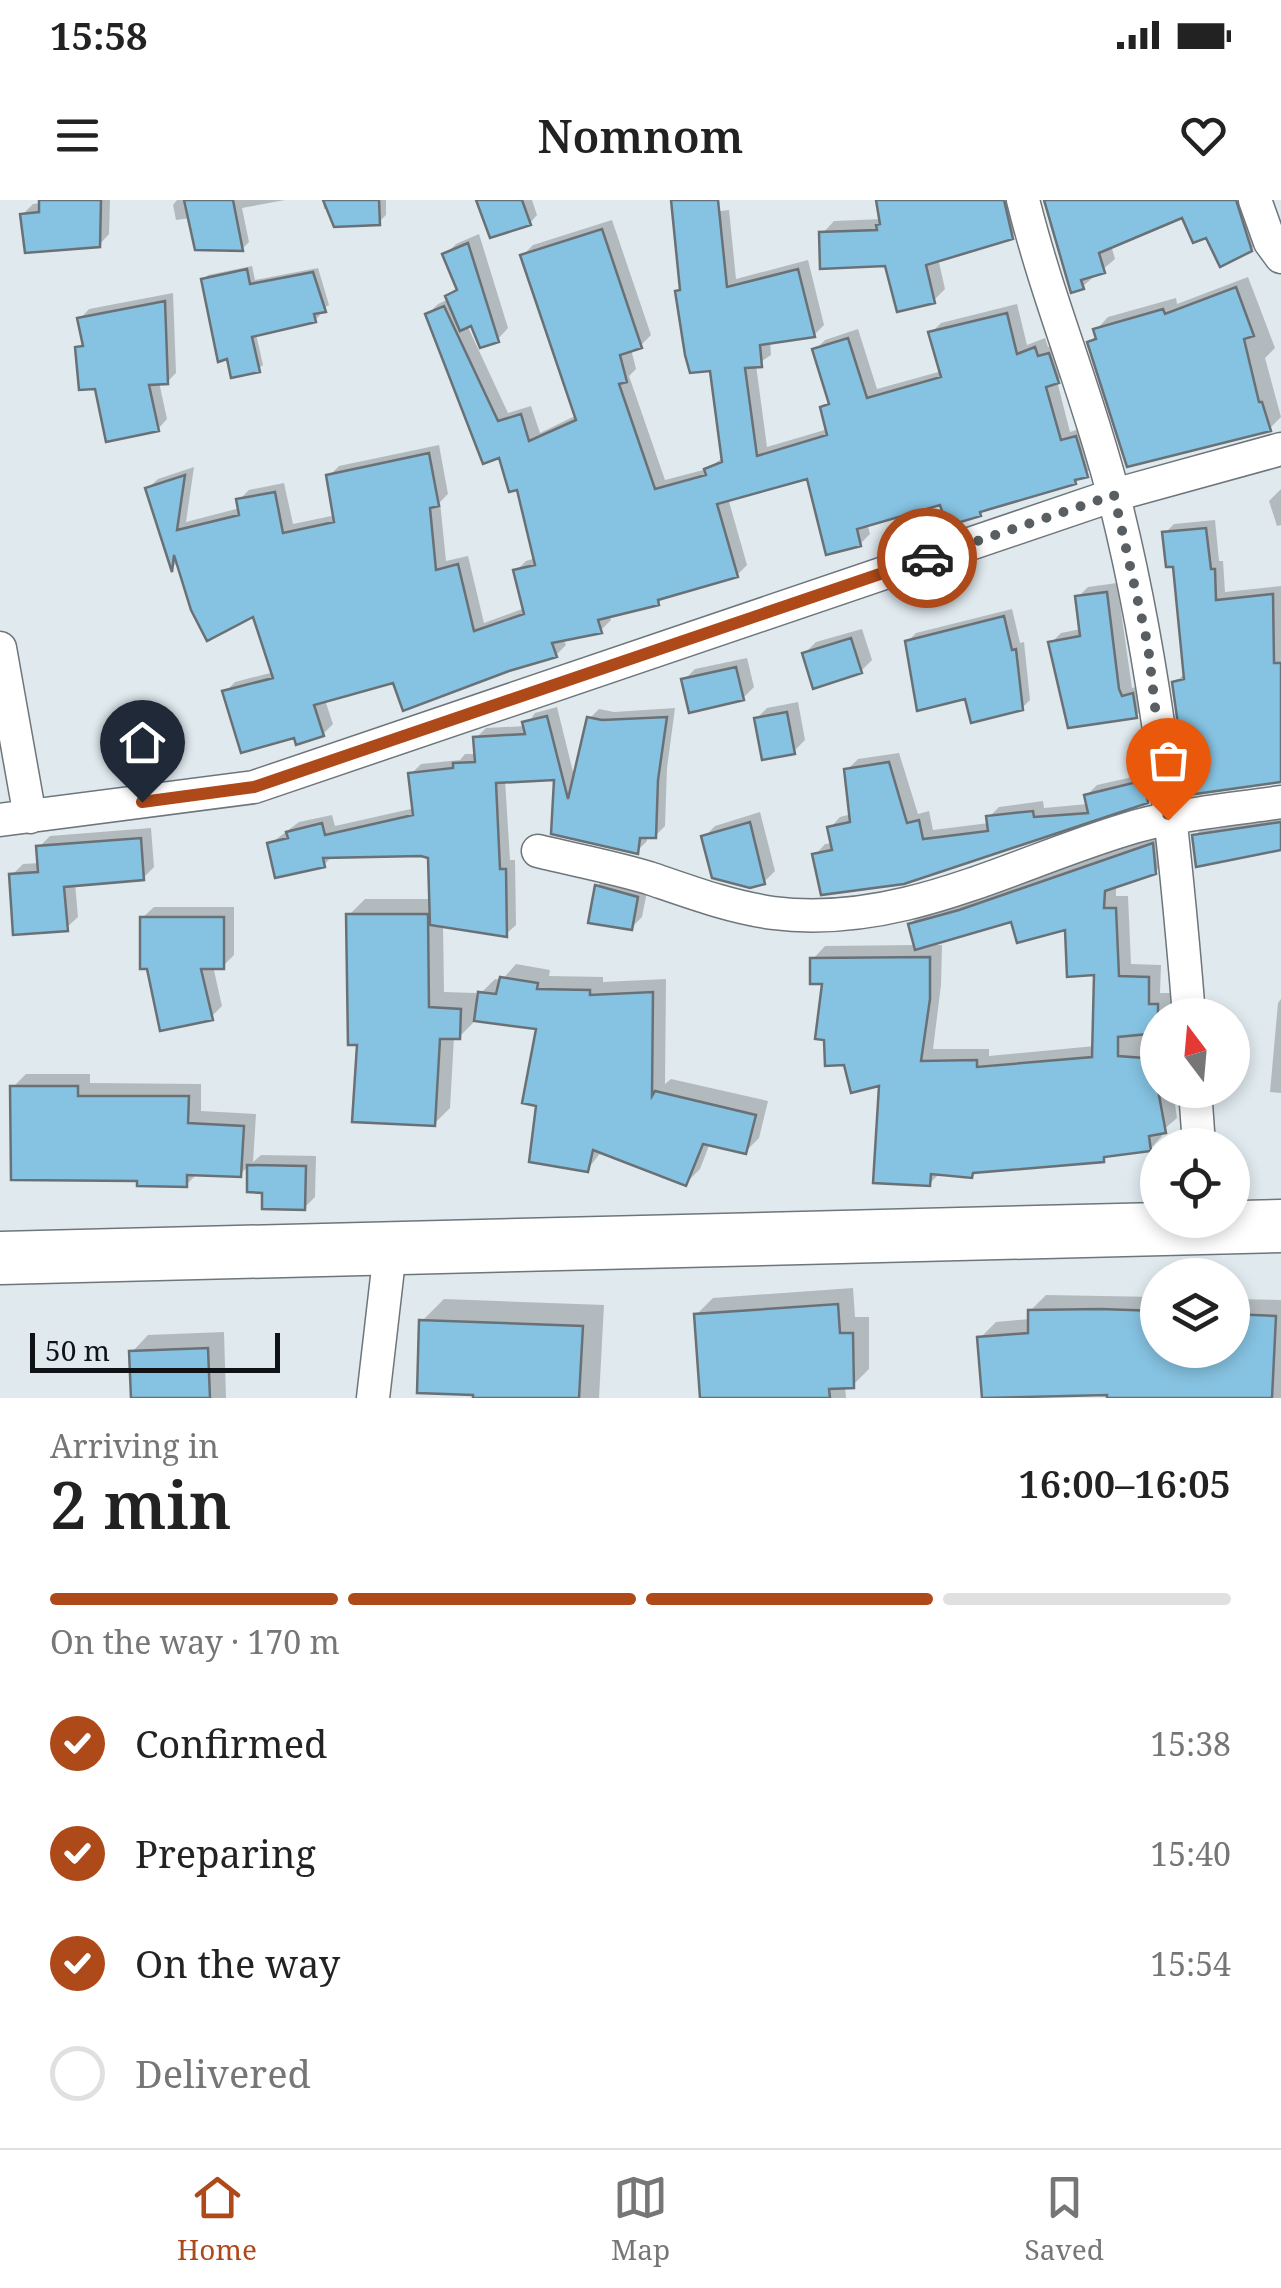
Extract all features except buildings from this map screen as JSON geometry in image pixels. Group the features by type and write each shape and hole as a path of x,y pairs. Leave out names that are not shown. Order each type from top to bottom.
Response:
{"main road":[{"path":"1250,1225 1281,1226"},
{"path":"0,1258 1140,1226"}],"street":[{"path":"1023,200 1114,495 1148,646 1187,998"},
{"path":"1255,200 1270,242 1281,257"},
{"path":"0,648 15,818 254,787 1114,495 1281,449"},
{"path":"538,851 646,877 709,900 774,913 833,915 910,904 1006,875 1128,828 1281,802"},
{"path":"373,1398 390,1250"}],"way so far":[{"path":"927,558 1114,495 1148,646 1168,820"}],"route":[{"path":"142,802 254,787 927,558"}]}
